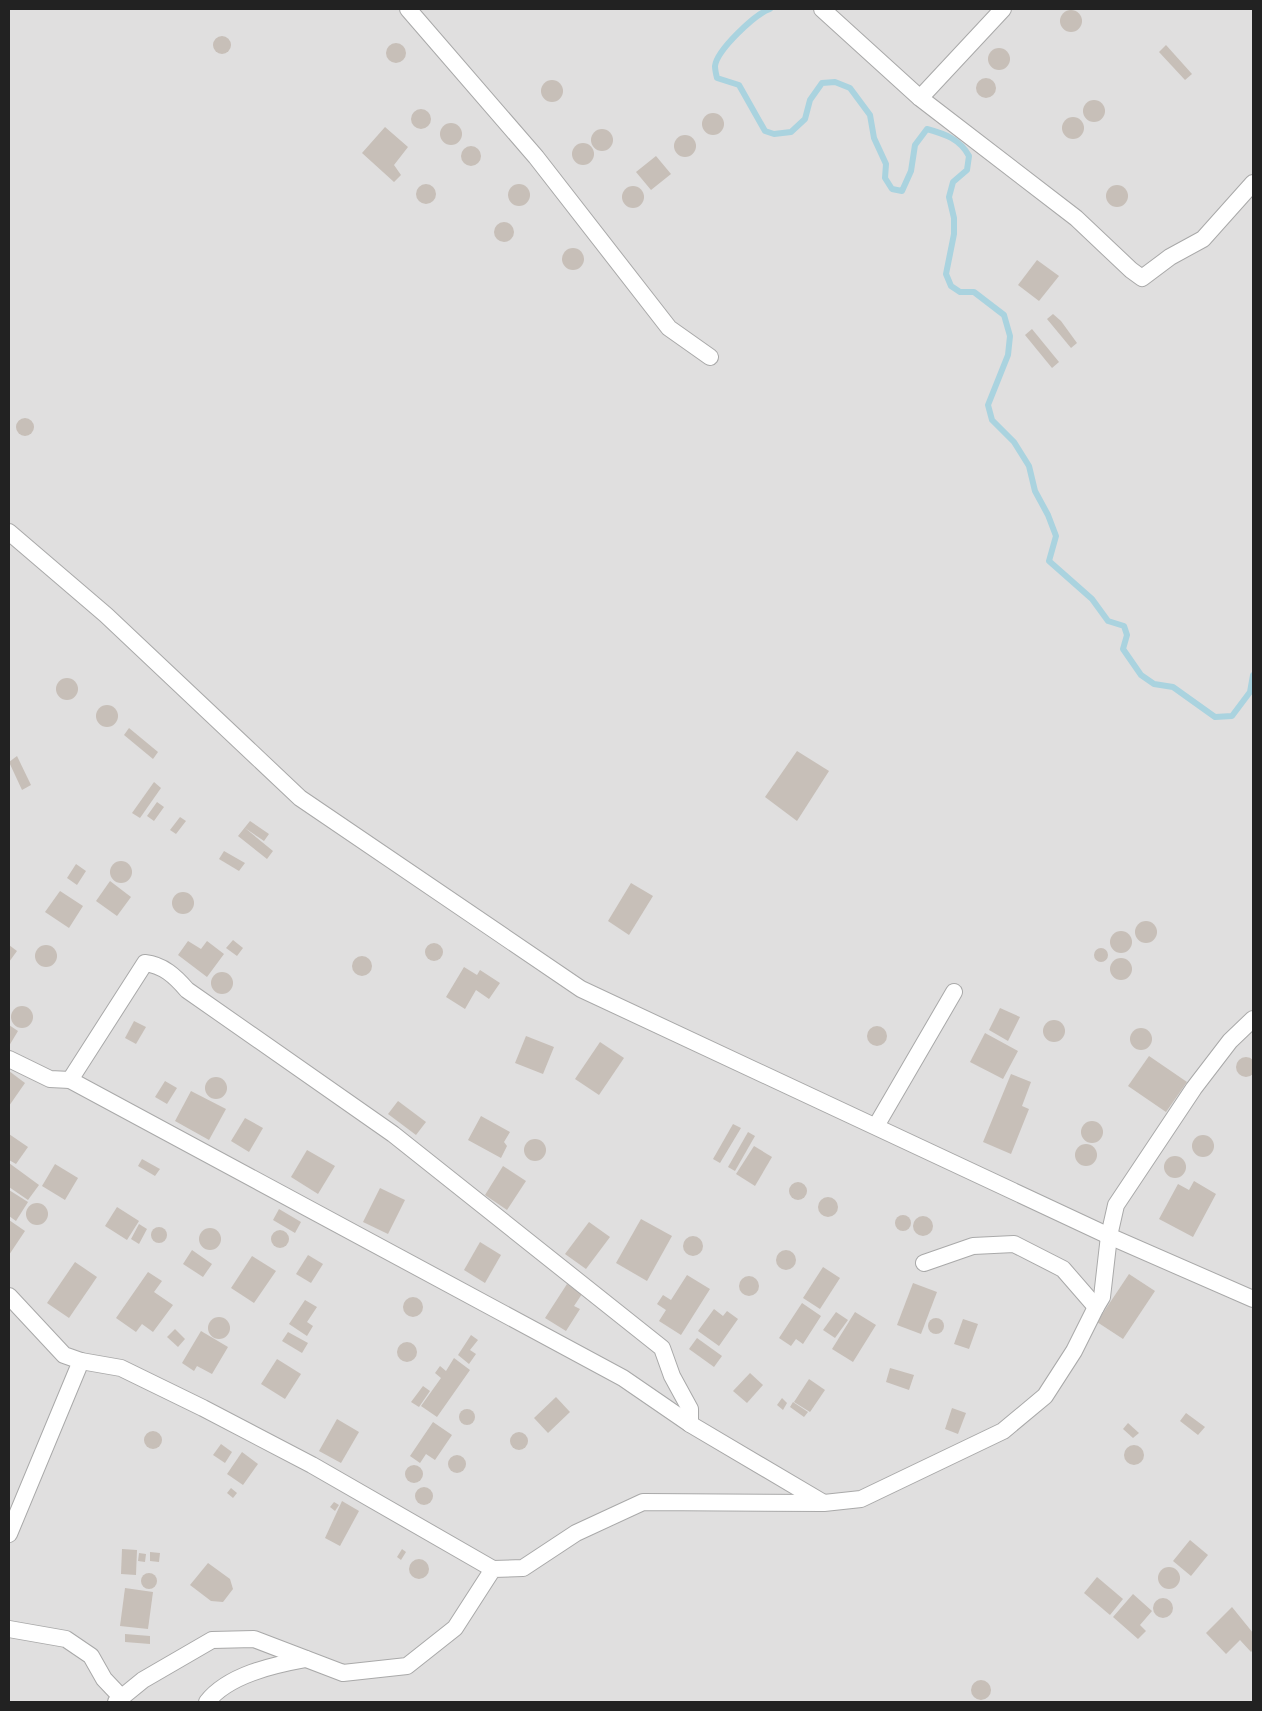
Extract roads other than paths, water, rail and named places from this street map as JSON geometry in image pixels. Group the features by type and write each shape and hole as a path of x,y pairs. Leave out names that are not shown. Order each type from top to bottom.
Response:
{"street":[{"path":"408,9 536,157 669,328 710,357"},
{"path":"822,9 920,98 1076,218 1142,278 1170,258 1203,239 1253,183"},
{"path":"920,98 1003,9"},
{"path":"9,532 106,615 300,798 581,989 1109,1236 1253,1298"},
{"path":"70,1080 145,963 155,964 174,976 187,990 393,1134 662,1348 672,1376 690,1409 690,1424"},
{"path":"876,1126 954,992"},
{"path":"9,1296 64,1355 81,1361 121,1368 203,1408 312,1465 493,1569 523,1568 576,1533 642,1502 824,1503 860,1499 1003,1431 1045,1396 1074,1351 1102,1297 1109,1236 1116,1205 1194,1088 1230,1041 1253,1020"},
{"path":"9,1059 50,1079 70,1080 624,1378 690,1424 824,1503"},
{"path":"924,1263 973,1246 1014,1244 1063,1270 1096,1307"},
{"path":"9,1534 81,1361"},
{"path":"207,1702 229,1683 298,1660 306,1659 344,1673 407,1666 455,1628 493,1569"},
{"path":"9,1629 66,1639 91,1656 119,1700 143,1680 212,1640 254,1639 344,1673"}],"waterway":[{"path":"770,9 755,18 729,42 717,59 715,66 717,78 739,85 765,131 774,134 791,132 805,119 810,100 822,83 835,82 850,88 870,115 874,138 886,164 885,178 892,189 902,191 911,171 915,145 927,129 957,141 969,156 967,170 953,182 949,197 954,218 954,234 946,274 951,286 960,292 974,292 1004,315 1010,336 1008,355 988,405 992,420 1014,442 1029,466 1035,491 1048,515 1056,536 1049,561 1092,599 1108,621 1124,626 1127,635 1123,649 1141,675 1154,684 1173,687 1215,717 1232,716 1250,692 1253,675"}]}
